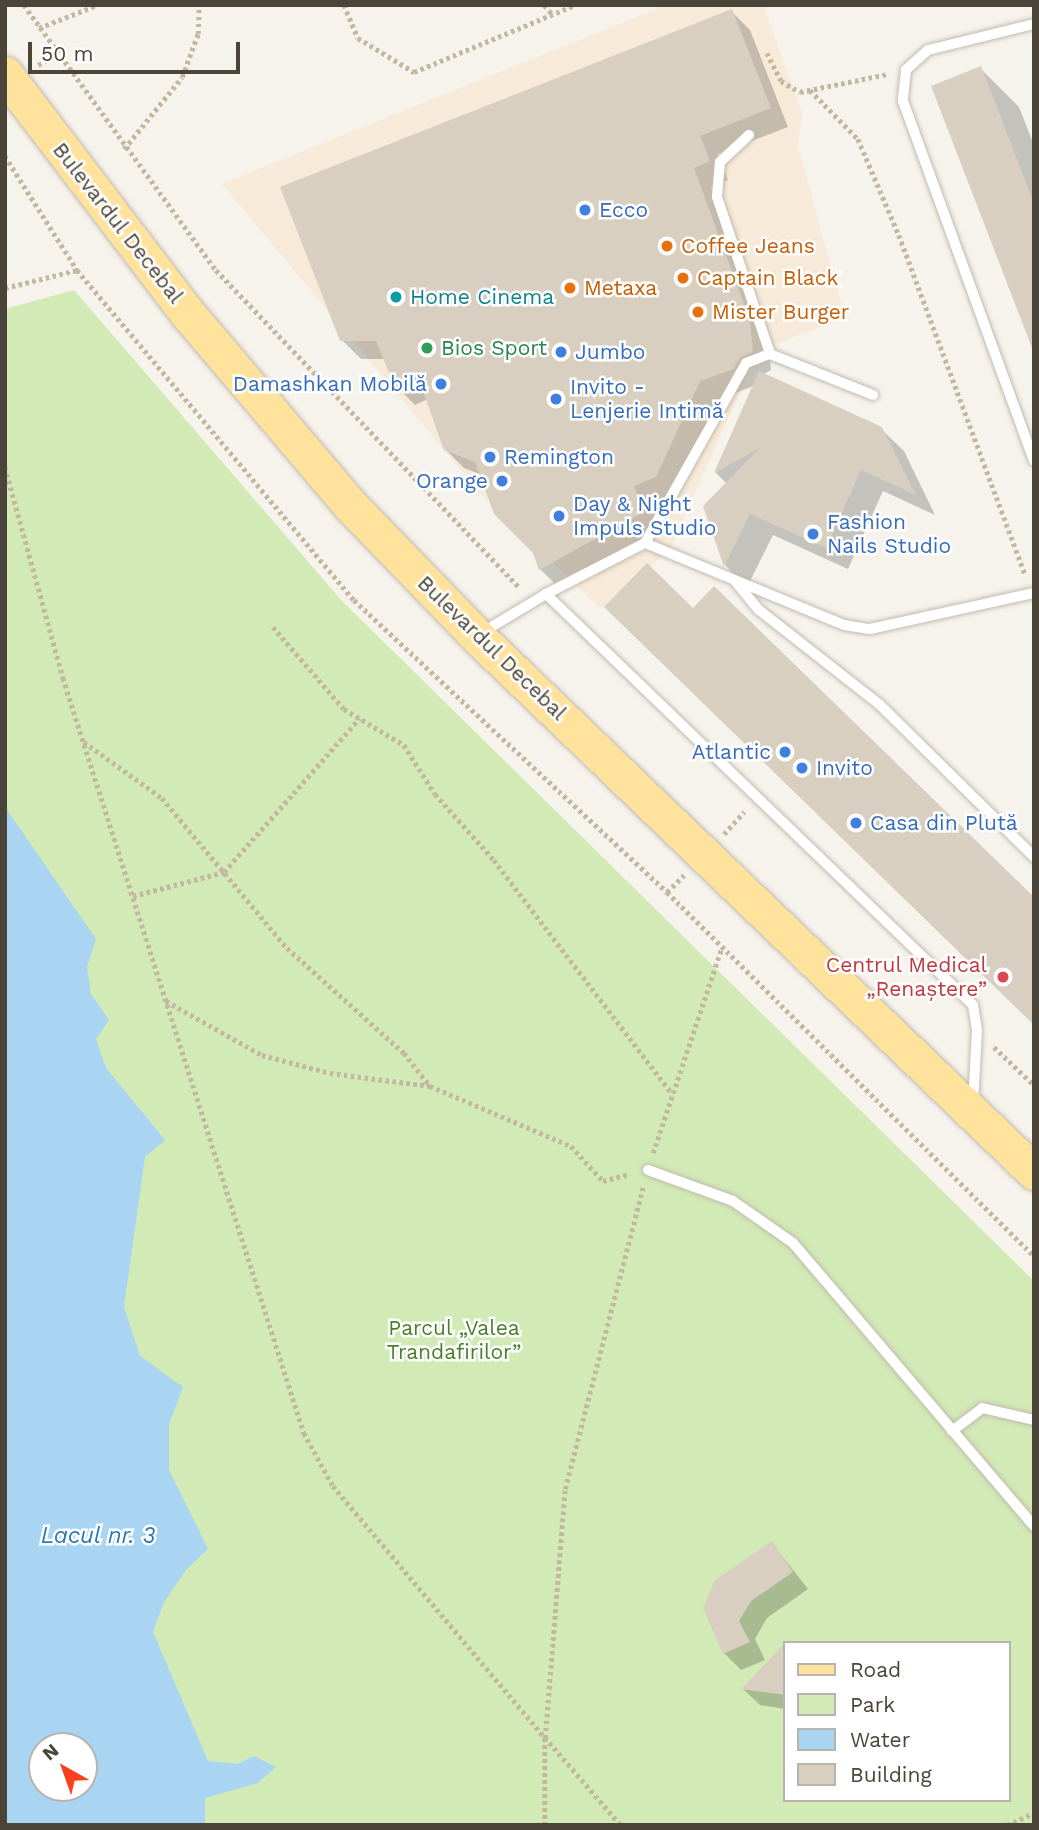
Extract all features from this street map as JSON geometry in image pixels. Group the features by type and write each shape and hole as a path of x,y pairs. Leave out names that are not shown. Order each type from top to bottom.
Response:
{"main road":[{"name":"Bulevardul Decebal","path":"5,74 197,325 350,505 480,639 1034,1172"}],"lane":[{"path":"1034,23 928,50 906,70 903,101 1034,461"},
{"path":"749,135 720,162 717,197 770,354"},
{"path":"480,639 492,626 546,594 645,543 746,363 770,354 873,395"},
{"path":"645,543 844,625 870,629 1033,593"},
{"path":"734,580 759,610 879,704 1034,857"},
{"path":"546,594 972,1005 977,1030 972,1113"},
{"path":"648,1170 733,1200 793,1243 1034,1525"},
{"path":"952,1431 982,1408 1034,1420"}],"path":[{"path":"24,5 124,149 183,77 196,44 199,5"},
{"path":"39,28 97,5"},
{"path":"344,5 358,38 414,72 575,5"},
{"path":"544,5 553,15"},
{"path":"767,53 781,81 800,92 906,70"},
{"path":"810,90 858,139 899,235 1033,593"},
{"path":"5,156 78,270 354,600 722,947 1034,1256"},
{"path":"5,288 78,270"},
{"path":"5,467 83,741 303,1433 333,1486 620,1825"},
{"path":"273,627 344,709 404,745 435,794 495,860 673,1095"},
{"path":"133,896 224,872 360,718"},
{"path":"83,741 162,799 288,948 404,1054 430,1086"},
{"path":"545,1825 545,1738 565,1489 648,1170 722,947"},
{"path":"166,1001 262,1055 330,1073 430,1086 571,1146 603,1181 648,1170"},
{"path":"1007,1825 1034,1813"}],"shaded area":[{"name":"Jumbo","path":"666,5 763,5 802,113 798,146 845,318 759,350 670,549 601,609 480,493 222,184"}],"green space":[{"name":"Parcul „Valea Trandafirilor”","path":"74,290 342,601 1034,1281 1034,1825 5,1825 5,309"}],"water":[{"name":"Lacul nr. 3","path":"5,807 96,939 87,967 91,994 109,1020 96,1039 106,1068 165,1140 145,1157 124,1307 140,1356 183,1387 169,1424 169,1470 208,1549 186,1570 163,1604 153,1632 208,1761 238,1764 254,1756 276,1767 258,1783 205,1798 205,1825 5,1825"}],"building":[{"name":"Jumbo","path":"732,9 771,108 700,136 710,161 694,168 750,320 753,352 740,358 734,369 700,381 656,477 634,486 644,512 539,570 533,553 494,514 475,462 444,450 418,377 395,387 376,341 340,341 280,187"},
{"path":"981,66 1034,203 1032,348 931,86"},
{"path":"759,371 882,427 916,495 861,470 826,548 750,514 724,567 703,506 760,448 714,473"},
{"path":"647,563 693,608 714,586 1034,897 1034,1025 604,607"},
{"path":"772,1541 793,1572 751,1601 739,1621 750,1642 723,1654 703,1608 715,1580"},
{"path":"783,1645 783,1695 741,1689"}],"place":[{"name":"Ecco","path":"585,210"},
{"name":"Coffee Jeans","path":"667,246"},
{"name":"Captain Black","path":"683,278"},
{"name":"Metaxa","path":"570,288"},
{"name":"Home Cinema","path":"396,297"},
{"name":"Mister Burger","path":"698,312"},
{"name":"Bios Sport","path":"427,348"},
{"name":"Jumbo","path":"561,352"},
{"name":"Damashkan Mobilă","path":"441,384"},
{"name":"Invito - Lenjerie Intimă","path":"556,399"},
{"name":"Remington","path":"490,457"},
{"name":"Orange","path":"502,481"},
{"name":"Day & Night Impuls Studio","path":"559,516"},
{"name":"Fashion Nails Studio","path":"813,534"},
{"name":"Atlantic","path":"785,752"},
{"name":"Invito","path":"802,768"},
{"name":"Casa din Plută","path":"856,823"},
{"name":"Centrul Medical „Renaștere”","path":"1003,977"}]}
